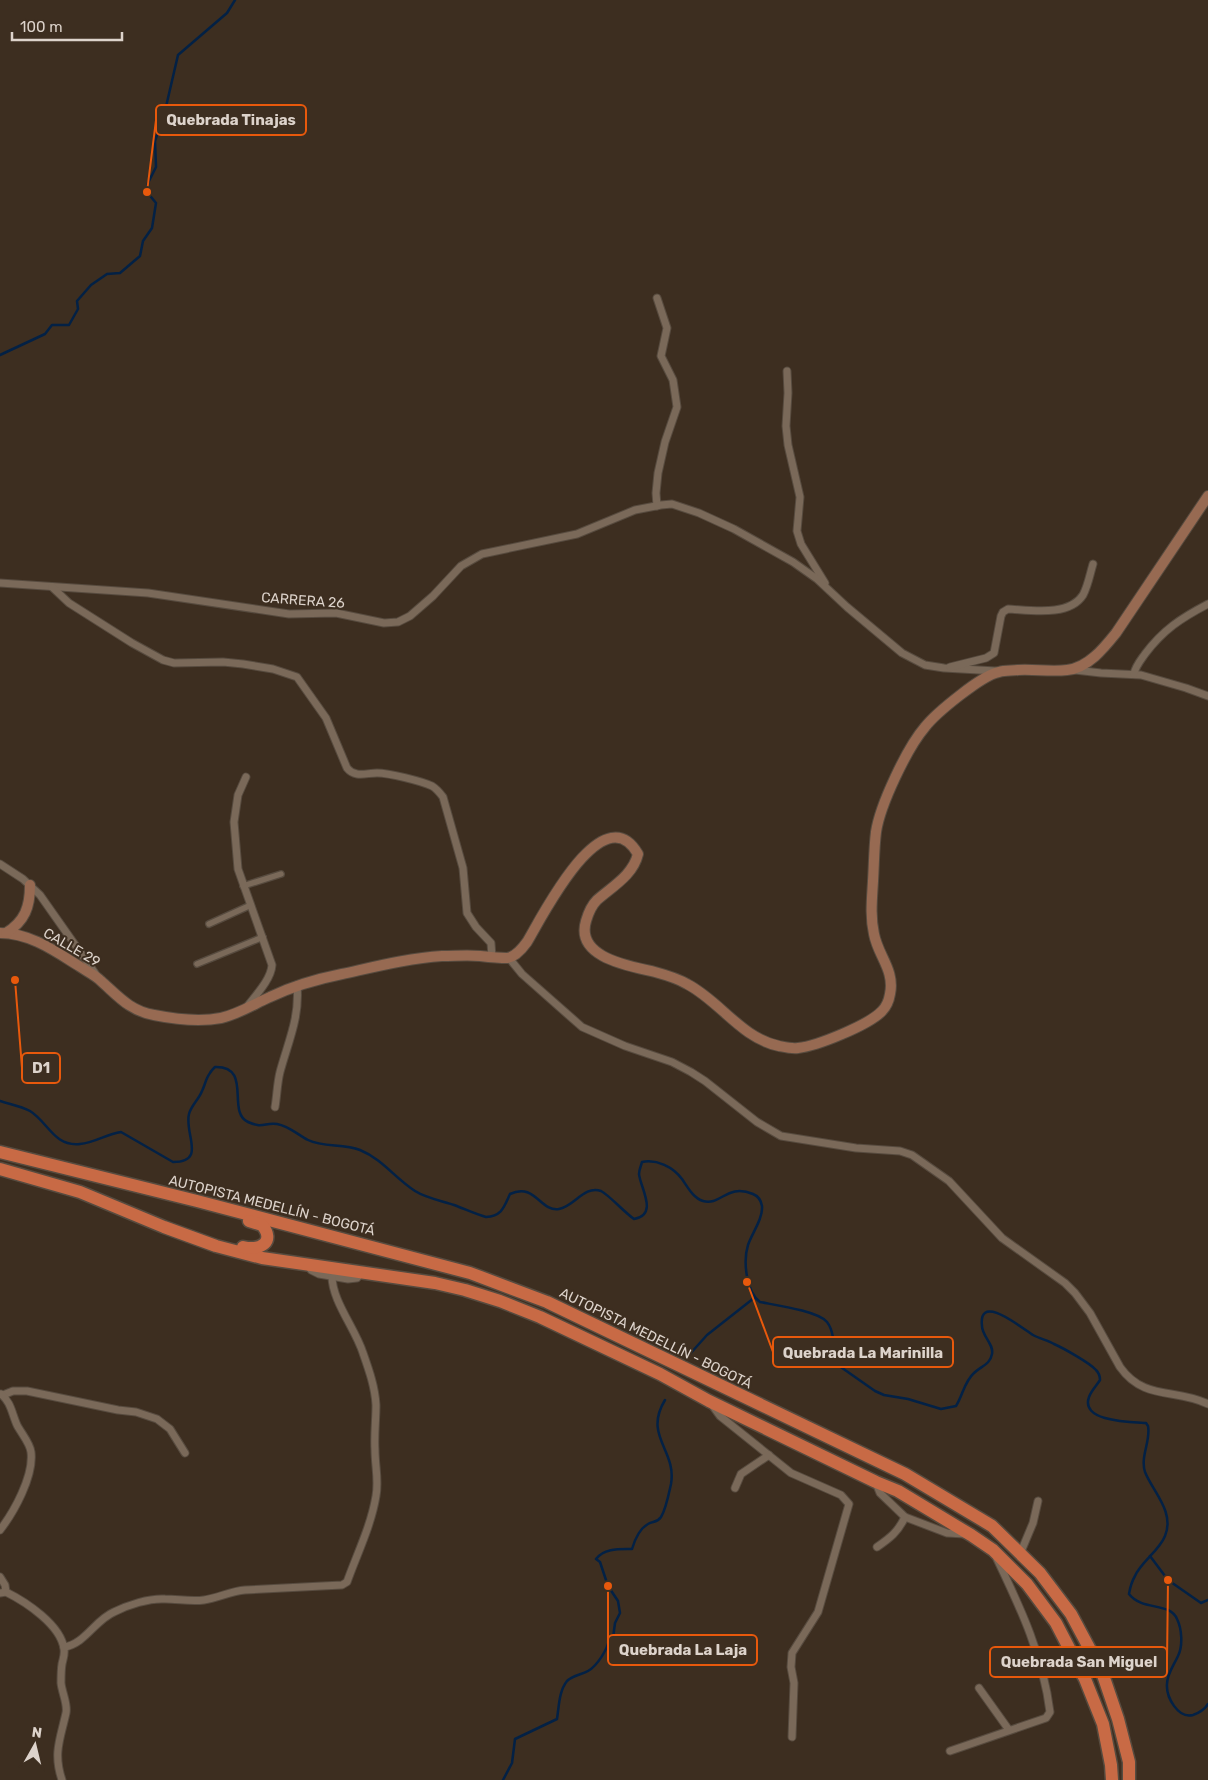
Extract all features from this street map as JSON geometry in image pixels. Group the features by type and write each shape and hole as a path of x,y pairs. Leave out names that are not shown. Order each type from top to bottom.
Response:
{"highway":[{"name":"AUTOPISTA MEDELLÍN - BOGOTÁ","path":"0,1152 439,1263 494,1281 547,1302 905,1474 992,1526 1040,1573 1070,1614 1102,1672 1118,1719 1128,1762 1129,1780"},
{"path":"0,1169 80,1192 164,1227 232,1251 262,1258 436,1284 465,1290 500,1301 540,1317 660,1374 708,1401 898,1491 971,1535 992,1550 1027,1584 1056,1623 1085,1679 1103,1724 1112,1780"},
{"path":"164,1227 180,1225 218,1240 254,1249 259,1248 266,1240 265,1228 259,1223 208,1211 197,1201"}],"main road":[{"path":"509,958 518,953 526,942 552,898 580,859 593,847 606,839 612,837 620,838 629,841 638,854 635,865 595,903 589,913 584,935 587,943 596,952 613,961 663,974 689,984 751,1035 781,1047 798,1048 819,1043 845,1033 875,1017 882,1012 890,998 892,983 889,969 875,939 872,919 876,832 885,803 908,752 926,726 943,709 988,676 999,672 1072,669 1090,660 1108,643 1208,496"},
{"path":"3,933 16,927 23,919 28,908 30,885"},
{"name":"CALLE 29","path":"3,933 42,943 100,979 130,1007 152,1015 210,1019 222,1018 244,1010 297,985 344,973 439,956 464,955 509,958"}],"street":[{"path":"657,298 667,328 661,356 673,380 678,407 664,442 658,480 657,506"},
{"path":"787,371 786,426 788,444 800,497 796,531 801,544 831,592"},
{"name":"CARRERA 26","path":"0,583 148,593 289,614 336,613 384,623 398,622 410,616 433,596 461,566 482,554 577,534 635,510 672,504 699,513 734,529 793,562 817,579 902,653 925,665 999,672"},
{"path":"944,668 986,658 994,653 1002,612 1008,609 1052,611 1073,605 1083,595 1093,564"},
{"path":"52,587 75,607 163,660 174,663 224,662 243,664 273,669 297,677 326,718 350,772 356,774 378,773 432,786 438,791 443,797 463,868 467,914 491,943 492,957"},
{"path":"1196,610 1208,598"},
{"path":"1134,674 1138,664 1157,638 1168,628 1208,604"},
{"path":"1072,669 1101,673 1134,674 1208,696"},
{"path":"244,1010 272,970 272,962 238,869 234,822 238,795 246,777"},
{"path":"0,864 30,885 47,903 100,979"},
{"path":"243,886 281,874"},
{"path":"210,924 251,905"},
{"path":"197,964 263,936"},
{"path":"509,958 522,974 582,1026 625,1046 672,1062 705,1081 757,1122 781,1136 856,1148 900,1151 912,1155 949,1181 1002,1238 1075,1293 1090,1313 1120,1367 1137,1385 1165,1394 1189,1397 1208,1404"},
{"path":"275,1107 280,1074 297,1018 299,1002 297,985"},
{"path":"308,1264 315,1273 353,1280 361,1273"},
{"path":"64,1647 71,1646 79,1641 104,1617 113,1612 153,1599 207,1600 233,1591 342,1585 347,1582 371,1518 376,1495 378,1479 375,1450 376,1405 371,1374 362,1349 335,1294 332,1276"},
{"path":"0,1530 15,1508 28,1478 32,1453 30,1446 14,1419 8,1402 2,1395 14,1391 27,1391 143,1414 157,1419 170,1429 185,1453"},
{"path":"708,1401 720,1416 791,1473 841,1495 849,1504 818,1612 792,1653 794,1683 792,1736"},
{"path":"735,1488 741,1474 769,1455"},
{"path":"876,1482 880,1493 905,1517 947,1533 971,1535"},
{"path":"1020,1554 1033,1523 1038,1501"},
{"path":"877,1547 899,1530 905,1517"},
{"path":"950,1751 1046,1718 1050,1712 1047,1688 1031,1632 992,1550"},
{"path":"0,1577 5,1585 3,1593 41,1614 55,1631 64,1647 62,1686 66,1711 57,1744 57,1760 62,1780"},
{"path":"978,1688 1008,1730"}],"waterway":[{"path":"0,355 45,334 52,325 69,325 78,309 77,301 91,285 107,274 120,273 140,256 143,241 152,228 156,203 147,192 148,183 156,167 155,141 165,111 178,55 227,13 235,0"},
{"path":"0,1101 30,1111 64,1142 80,1144 121,1132 173,1162 183,1161 192,1152 188,1122 190,1111 201,1094 207,1077 212,1070 215,1067 226,1069 233,1074 236,1081 239,1109 242,1117 248,1122 257,1125 281,1125 314,1142 360,1150 375,1158 419,1193 486,1217 499,1213 510,1194 519,1191 531,1194 552,1209 559,1209 570,1205 589,1191 595,1190 604,1193 634,1219 641,1216 647,1206 639,1174 642,1162 659,1163 674,1171 693,1195 703,1201 709,1202 737,1191 744,1191 758,1197 762,1204 762,1211 748,1245 746,1259 747,1276 755,1297 760,1302 796,1309 822,1318 830,1326 834,1342 835,1363 875,1391 941,1409 956,1406 971,1377 991,1358 992,1350 982,1326 983,1316 987,1312 994,1312 1003,1316 1033,1335 1076,1356 1096,1370 1100,1380 1089,1397 1088,1405 1092,1411 1108,1419 1146,1423 1148,1426 1149,1432 1144,1460 1145,1472 1162,1502 1167,1519 1167,1527 1159,1547 1138,1571 1132,1582 1129,1594 1141,1603 1168,1610 1179,1623 1181,1647 1167,1680 1167,1689 1174,1706 1182,1714 1193,1715 1200,1712 1208,1704"},
{"path":"689,1355 707,1335 754,1298"},
{"path":"503,1780 512,1763 515,1739 557,1719 564,1685 572,1677 591,1669 604,1652 609,1639 613,1638 615,1623 620,1613 618,1601 608,1586 600,1562 596,1559 607,1551 632,1549 640,1531 648,1524 658,1520 663,1514 671,1484 672,1472 659,1433 658,1424 659,1413 665,1400"},
{"path":"1150,1556 1168,1580 1201,1603 1208,1600"}],"place":[{"name":"Quebrada Tinajas","path":"147,192"},
{"name":"D1","path":"15,980"},
{"name":"Quebrada La Marinilla","path":"747,1282"},
{"name":"Quebrada San Miguel","path":"1168,1580"},
{"name":"Quebrada La Laja","path":"608,1586"}]}
